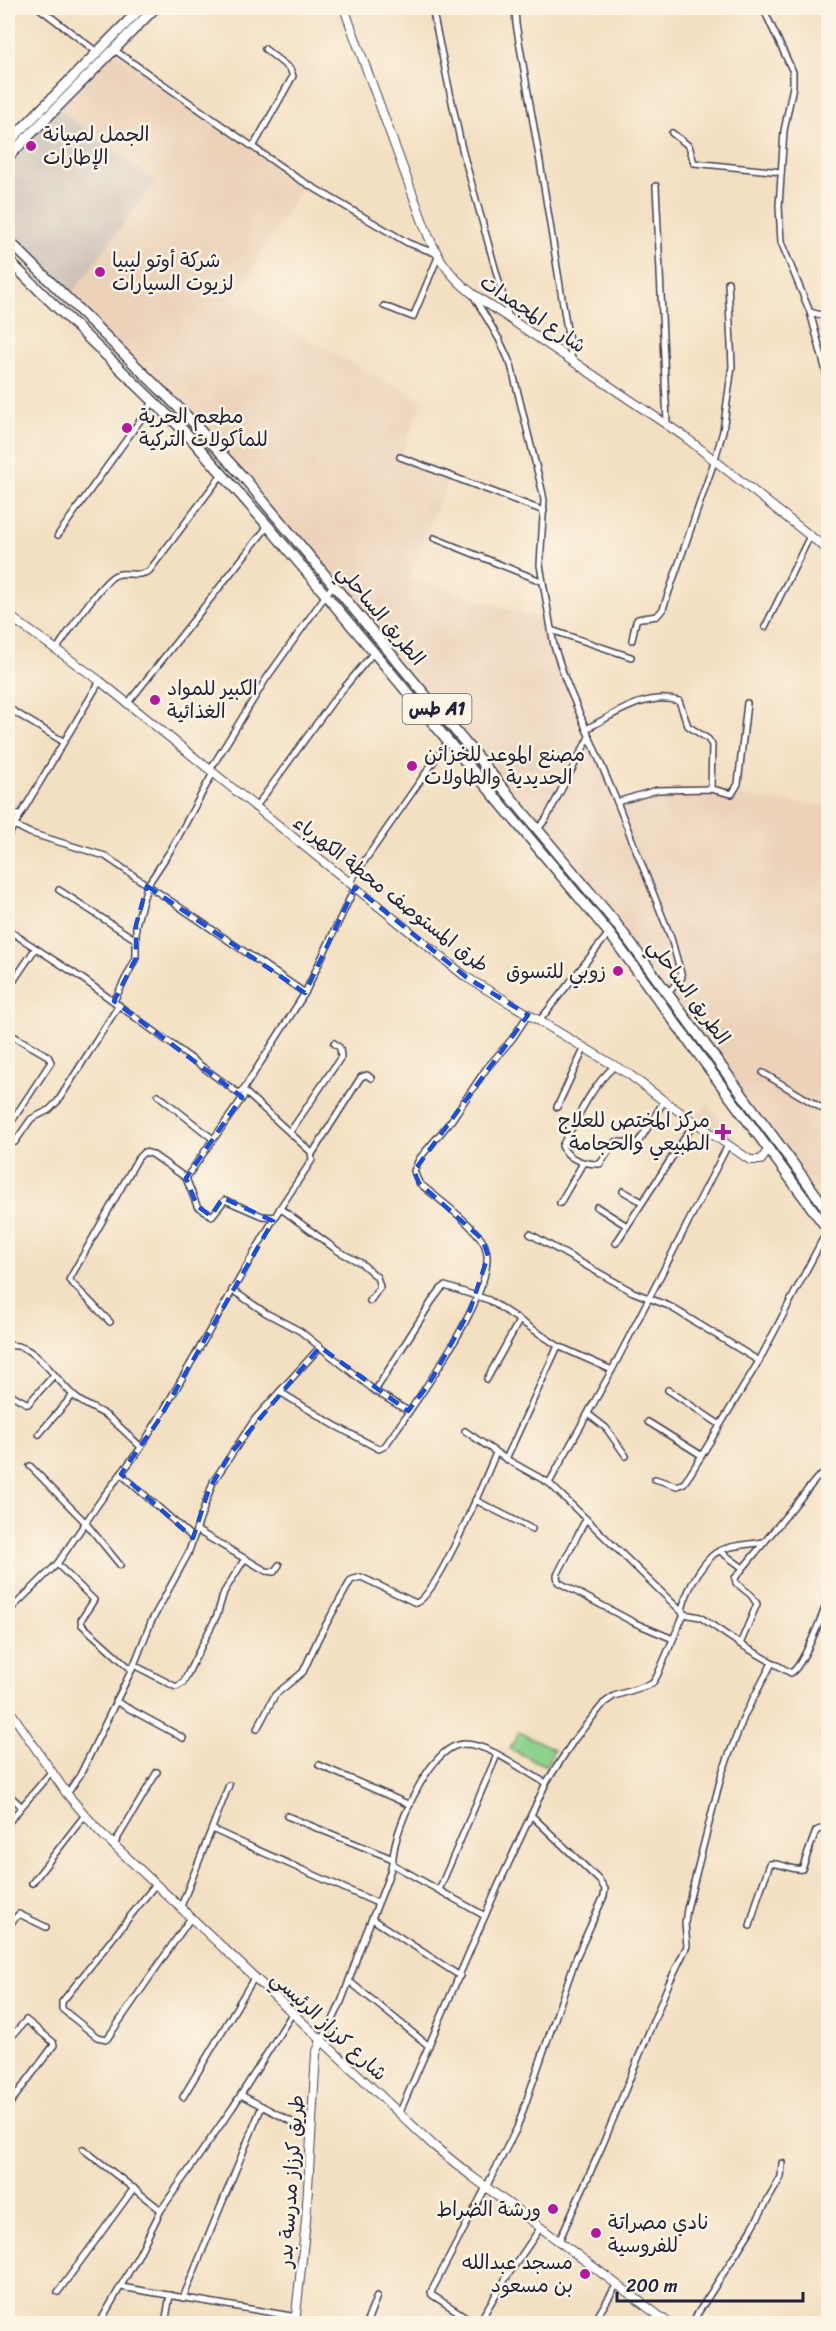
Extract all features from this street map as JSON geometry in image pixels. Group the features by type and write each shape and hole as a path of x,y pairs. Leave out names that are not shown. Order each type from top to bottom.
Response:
{"highway":[{"path":"8,143 141,8"},
{"path":"8,157 112,49 155,8"},
{"name":"الطريق الساحلي","path":"8,240 215,446 333,585 615,922 828,1210"},
{"name":"الطريق الساحلي","path":"8,260 187,434 268,526 609,933 828,1229"},
{"path":"769,1149 775,1140"}],"street":[{"path":"39,8 97,52"},
{"name":"شارع المجمدات","path":"344,8 436,255 455,279 472,294 667,423 716,459 828,550"},
{"path":"432,8 462,149 509,318"},
{"path":"515,8 572,360"},
{"path":"763,8 793,72 793,86 784,131 781,172 778,218 781,242 810,312 828,379"},
{"path":"112,49 323,194 408,243 436,255 413,317 384,306"},
{"path":"253,147 293,75 290,69 265,49"},
{"path":"672,133 688,146 694,163 781,172"},
{"path":"656,186 667,423"},
{"path":"632,640 637,619 657,616 663,609 716,459 723,431 732,366 728,282"},
{"path":"472,294 500,339 511,365 542,490 544,511 540,551 541,581 559,664 617,802 670,938 681,972 680,981 668,993"},
{"path":"810,312 828,318"},
{"path":"58,535 154,401"},
{"path":"400,457 544,511"},
{"path":"56,650 82,612 111,578 120,574 142,574 148,571 223,473"},
{"path":"128,703 268,526"},
{"path":"765,627 810,536"},
{"path":"434,538 541,581"},
{"path":"15,1142 31,1119 49,1110 58,1101 116,1003 137,953 136,925 147,886 172,848 211,772 266,679 333,585"},
{"name":"طرق المستوصف محطة الكهرباء","path":"8,615 128,703 466,977 615,1066 750,1160 758,1161 769,1149"},
{"path":"551,630 631,657"},
{"path":"255,807 333,701 374,652"},
{"path":"8,836 100,681"},
{"path":"586,729 636,704 662,699 679,701 688,726 708,739 712,745 711,789"},
{"path":"617,802 657,790 711,789 732,794 738,784 747,703"},
{"path":"8,708 64,742"},
{"path":"538,829 546,819 589,737"},
{"path":"186,1178 305,993 352,885 448,741"},
{"path":"8,810 20,816"},
{"path":"14,825 54,841 105,856 305,993"},
{"path":"59,890 136,940"},
{"path":"8,930 116,1003 233,1091 238,1093 244,1091"},
{"path":"540,1020 609,933"},
{"path":"8,989 35,949"},
{"path":"280,1392 375,1449 385,1446 437,1370 486,1273 487,1248 483,1240 419,1183 414,1171 419,1159 451,1121 486,1069 512,1039 528,1015"},
{"path":"8,1033 48,1056 51,1062 8,1127"},
{"path":"290,1132 341,1057 340,1048 334,1043"},
{"path":"557,1107 585,1047"},
{"path":"615,1066 602,1078 561,1146 573,1158 583,1163 602,1163 615,1142 636,1143 642,1137 663,1101"},
{"path":"763,1073 828,1112"},
{"path":"8,1612 57,1564 141,1447 280,1208 312,1160 312,1154 361,1077 367,1075 370,1078"},
{"path":"244,1091 312,1154"},
{"path":"158,1095 213,1139"},
{"path":"616,1243 694,1122"},
{"path":"549,1483 612,1370 728,1145"},
{"path":"110,1322 71,1284 70,1277 141,1154 148,1152 152,1154 186,1178 196,1206 212,1216 225,1200 264,1217 275,1217"},
{"path":"560,1203 583,1163"},
{"path":"623,1191 642,1202"},
{"path":"597,1207 627,1226"},
{"path":"280,1208 338,1251 374,1273 380,1287 370,1301"},
{"path":"655,1479 675,1486 681,1484 691,1473 759,1361 828,1229"},
{"path":"530,1234 633,1292 669,1306 759,1361"},
{"path":"375,1391 445,1286 498,1305 558,1346 612,1370"},
{"path":"232,1290 266,1313 300,1331 375,1391 408,1411"},
{"path":"487,1379 519,1321"},
{"path":"8,1346 28,1350 73,1395 112,1420 141,1447"},
{"path":"506,1459 558,1346"},
{"path":"67,1794 80,1775 133,1668 151,1622 188,1554 213,1482 247,1430 320,1347"},
{"path":"8,1393 28,1404 54,1375"},
{"path":"668,1390 719,1424"},
{"path":"39,1434 73,1395"},
{"path":"588,1414 606,1428 626,1456"},
{"path":"648,1422 701,1455"},
{"path":"465,1431 496,1453 549,1483 683,1613 700,1617 788,1672 796,1670 828,1599"},
{"path":"257,1729 275,1695 303,1672 319,1637 351,1580 361,1577 410,1601 420,1602 427,1595 440,1575 496,1453"},
{"path":"30,1466 86,1522 120,1565"},
{"path":"740,1644 757,1609 755,1600 735,1582 735,1578 817,1478 828,1472"},
{"path":"121,1474 193,1538"},
{"path":"474,1500 532,1529"},
{"path":"586,1519 557,1575 558,1582 635,1623 673,1639"},
{"path":"196,1530 244,1560 271,1573 279,1565"},
{"path":"399,2114 546,1783 578,1735 604,1703 614,1696 651,1684 657,1676 683,1613 683,1601 696,1577 714,1554 764,1542"},
{"path":"720,1551 743,1568"},
{"path":"57,1564 94,1600 81,1620 82,1625 133,1668 176,1687 183,1683 217,1615 224,1592 244,1560"},
{"path":"559,2241 687,1946 687,1909 722,1773 745,1714 772,1663"},
{"path":"115,1701 183,1738"},
{"name":"شارع كرزاز الرئيسي","path":"8,1708 67,1794 113,1846 180,1910 433,2145 668,2323"},
{"path":"321,2041 334,2022 393,1861 396,1840 410,1805 434,1763 451,1747 463,1744 475,1745 546,1783"},
{"path":"439,1890 497,1755"},
{"path":"319,1765 343,1778 386,1793 410,1805"},
{"path":"8,1823 51,1772"},
{"path":"113,1846 157,1772"},
{"path":"180,1910 229,1785"},
{"path":"8,1794 21,1806"},
{"path":"32,1882 85,1815"},
{"path":"531,1815 600,1881 605,1889 604,1896 576,1958 518,2128 431,2292 432,2295 471,2320 481,2319 541,2228"},
{"path":"287,1816 393,1861 485,1916"},
{"path":"212,1829 377,1904"},
{"path":"750,1926 770,1864 802,1869 816,1831 820,1829 828,1831"},
{"path":"155,1885 62,2002 62,2009 97,2037 107,2039 190,1919"},
{"path":"8,1926 15,1916 23,1914 46,1927"},
{"path":"372,1919 460,1976"},
{"path":"183,2097 254,1978"},
{"path":"349,1981 429,2046"},
{"path":"99,2324 161,2210 241,2095 292,2014"},
{"path":"8,2041 24,2021 28,2020 54,2045 8,2106"},
{"name":"طريق كرزاز مدرسة بدر","path":"296,2320 306,2221 316,2054 321,2041"},
{"path":"241,2095 311,2132"},
{"path":"183,2298 262,2106"},
{"path":"83,2149 161,2210"},
{"path":"691,2324 781,2177 782,2163"},
{"path":"58,2292 134,2188"},
{"path":"593,2324 617,2284"},
{"path":"121,2287 296,2320"},
{"path":"165,2324 170,2295"},
{"path":"366,2324 377,2296"}],"highlighted area":[{"path":"147,886 305,993 355,887 466,977 528,1015 414,1171 419,1183 483,1240 488,1256 470,1310 429,1384 408,1411 320,1347 231,1453 209,1489 193,1538 121,1474 158,1421 273,1221 223,1198 211,1216 197,1206 186,1178 242,1097 114,1001 136,958 136,925"}],"shaded area":[{"path":"113,49 306,182 233,299 423,400 400,457 451,474 409,578 548,621 554,646 617,802 649,793 711,789 766,800 828,806 828,1211 654,976 245,479 75,306 8,157"},
{"path":"56,107 155,181 68,299 8,240 8,157"},
{"name":"مركز المختص للعلاج الطبيعي والحجامة","path":"707,1103 742,1147 740,1151 696,1118"}],"green space":[{"path":"519,1732 554,1749 546,1766 510,1749"}],"place":[{"name":"الجمل لصيانة الإطارات","path":"31,146"},
{"name":"شركة أوتو ليبيا لزيوت السيارات","path":"100,272"},
{"name":"مطعم الحرية للمأكولات التركية","path":"127,428"},
{"name":"الكبير للمواد الغذائية","path":"155,700"},
{"name":"مصنع الموعد للخزائن الحديدية والطاولات","path":"412,766"},
{"name":"زوبي للتسوق","path":"618,971"},
{"name":"مركز المختص للعلاج الطبيعي والحجامة","path":"723,1132"},
{"name":"ورشة الضراط","path":"553,2209"},
{"name":"نادي مصراتة للفروسية","path":"596,2233"},
{"name":"مسجد عبدالله بن مسعود","path":"585,2274"}]}
